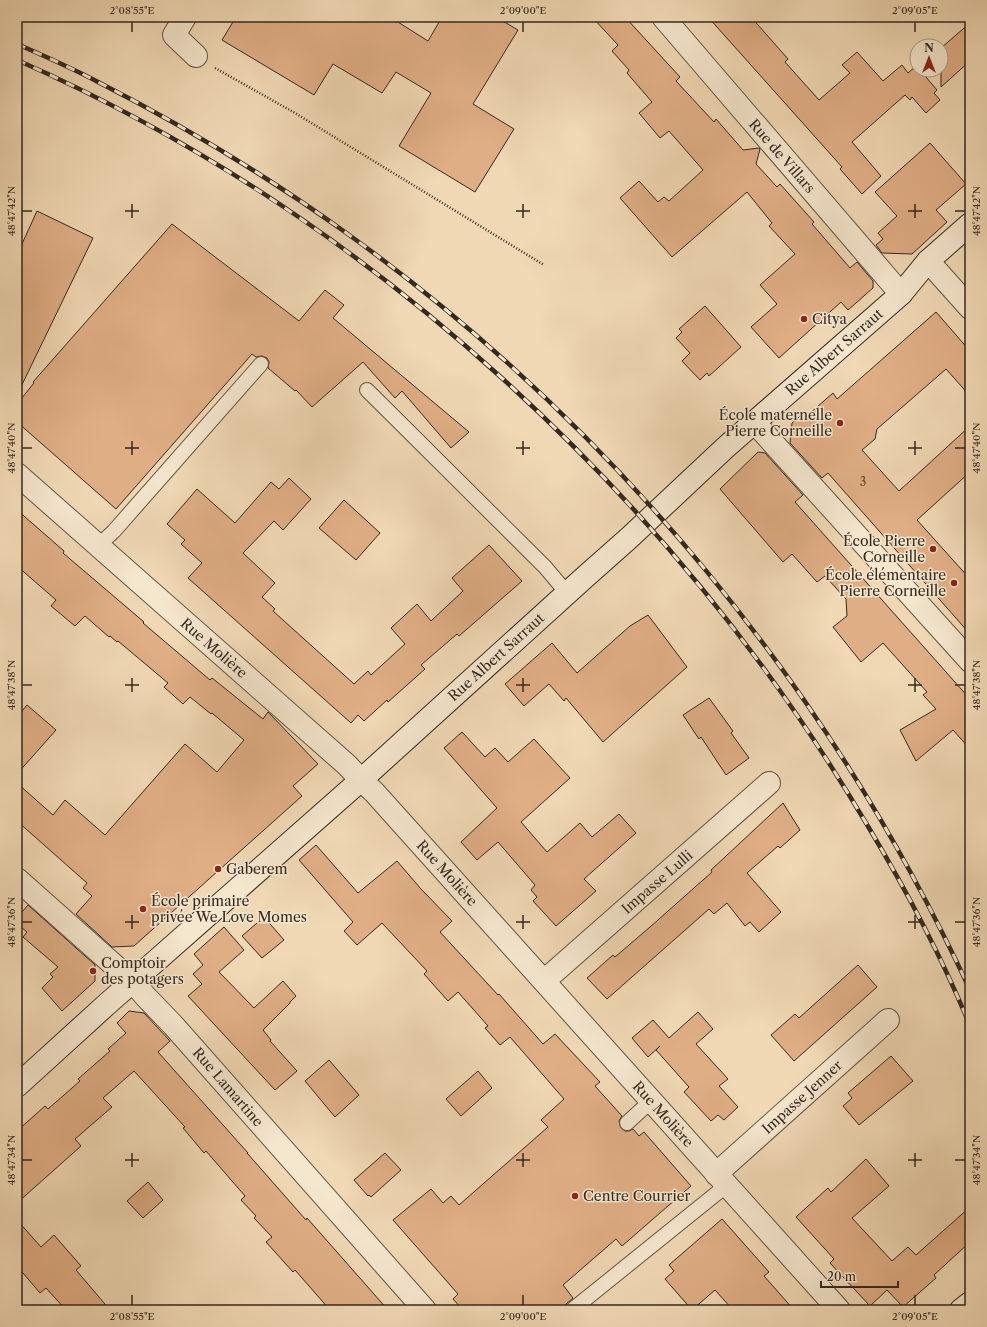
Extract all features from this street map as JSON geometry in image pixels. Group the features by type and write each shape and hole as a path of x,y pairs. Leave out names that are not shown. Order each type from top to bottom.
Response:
{"street":[{"path":"185,17 174,35 196,56"},
{"name":"Rue de Villars","path":"663,17 901,294"},
{"name":"Rue Albert Sarraut","path":"17,1086 361,780 629,538 726,447 901,294 928,261 970,224"},
{"path":"928,261 970,308"},
{"path":"755,423 970,661"},
{"name":"Rue Molière","path":"17,474 347,765 374,792 839,1310"},
{"name":"Impasse Lulli","path":"544,981 769,783"},
{"name":"Rue Lamartine","path":"17,880 133,982 173,1025 425,1310"},
{"name":"Impasse Jenner","path":"722,1180 888,1020"},
{"path":"962,1310 970,1303"}],"lane":[{"path":"98,546 114,531 261,364"},
{"path":"367,390 545,567 567,593"},
{"path":"627,1123 651,1101"},
{"path":"572,1310 722,1180"}],"path":[{"path":"196,56 295,113 544,265"}],"building":[{"path":"236,17 390,17 428,41 442,17 496,17 518,30 473,104 514,129 475,192 399,146 431,93 396,72 382,93 333,64 314,95 222,40"},
{"path":"592,17 625,17 680,77 676,81 714,122 716,119 743,150 760,149 756,164 777,187 780,184 814,222 812,224 850,268 857,262 873,281 873,288 848,310 841,302 779,358 751,327 777,304 760,285 795,254 769,226 772,223 747,192 672,257 620,198 639,181 658,202 664,197 669,201 703,170 669,131 660,138 639,113 652,102 627,73 629,70 612,51 618,45"},
{"path":"708,17 751,17 788,59 785,62 819,100 850,73 842,65 857,52 883,81 902,65 908,73 909,72 909,78 927,78 937,90 934,93 940,100 926,113 912,97 910,100 905,95 852,142 881,176 862,194 840,169 842,167"},
{"path":"970,23 970,61 941,87 941,78 949,78 949,41"},
{"path":"930,143 966,184 936,210 947,222 912,254 882,253 876,245 883,239 878,233 897,216 875,192"},
{"path":"37,211 93,238 17,395 17,255"},
{"path":"172,224 299,321 325,290 344,305 333,318 469,432 451,448 402,391 395,398 363,362 312,407 296,390 295,391 268,368 269,362 267,358 262,356 256,357 252,354 116,509 17,422 17,404 34,383 33,382"},
{"path":"705,306 741,347 709,376 707,373 700,380 682,361 690,353 676,338 682,332 679,329"},
{"name":"École Pierre Corneille","path":"936,312 970,351 970,396 946,369 877,429 875,439 862,450 899,491 970,426 970,472 917,520 970,579 970,634 828,473 822,478 790,443 792,423 806,411 809,414 833,393 837,399"},
{"path":"758,452 765,453 803,495 795,502 970,699 970,749 953,730 916,761 900,730 936,709 923,695 927,692 883,643 861,662 833,627 847,616 846,599 825,576 817,582 792,554 783,562 720,489"},
{"path":"289,478 311,499 283,530 274,521 243,553 275,583 262,597 275,609 273,611 354,684 368,671 371,675 405,644 391,628 417,604 431,621 463,591 452,578 489,545 522,581 459,636 457,634 421,665 425,669 388,702 387,700 364,721 358,715 351,723 188,578 202,563 181,544 185,540 167,524 197,489 235,523 271,482 279,489"},
{"path":"344,500 380,533 356,560 319,528"},
{"path":"17,510 64,551 63,553 210,680 212,678 263,719 268,712 318,764 293,786 302,796 134,946 112,947 76,914 92,896 83,888 87,883 17,821 17,783 53,815 65,800 105,835 185,744 217,772 244,740 190,697 183,704 164,687 168,683 118,641 117,642 110,636 109,637 85,616 75,626 51,606 56,600 17,566"},
{"path":"648,615 687,667 603,742 566,698 564,701 549,684 524,706 505,684 552,643 577,673 630,626"},
{"path":"709,698 733,731 731,733 749,758 726,775 701,737 699,739 683,715"},
{"path":"27,705 56,730 17,774 17,717"},
{"path":"462,732 485,757 495,748 508,762 534,739 570,778 521,822 547,852 580,823 592,837 619,814 636,833 584,879 596,891 556,926 533,901 537,897 531,890 535,885 498,842 477,860 461,842 497,808 444,748"},
{"path":"783,803 800,830 780,848 778,846 747,873 781,912 759,932 750,922 745,926 727,903 714,914 709,909 607,999 587,978 613,955 615,957 712,872 711,870"},
{"name":"Centre Courrier","path":"316,845 358,893 397,861 421,889 452,921 440,932 498,995 499,994 543,1044 555,1034 600,1082 595,1086 622,1116 619,1121 621,1128 625,1131 633,1129 639,1136 644,1132 691,1186 622,1246 616,1239 563,1285 573,1298 566,1304 564,1310 463,1310 453,1299 458,1294 393,1220 431,1189 443,1203 451,1196 459,1205 548,1127 541,1120 564,1099 510,1037 500,1045 485,1028 488,1026 458,992 448,1001 424,974 427,971 382,923 357,945 344,931 353,922 299,860"},
{"path":"28,905 95,965 95,981 62,1011 42,988 53,977 50,974 58,967 23,937 27,932 17,924 17,918"},
{"path":"264,917 284,940 262,958 242,936"},
{"path":"224,927 244,950 219,972 254,1008 283,981 296,996 263,1030 271,1040 270,1041 297,1071 275,1090 188,996 202,984 193,974 203,965 194,954"},
{"path":"858,965 877,987 794,1061 771,1035 795,1014 799,1018"},
{"path":"129,1011 144,1013 170,1041 158,1052 306,1220 307,1218 388,1310 330,1310 295,1270 293,1272 266,1242 272,1237 254,1218 256,1216 241,1200 245,1196 206,1151 204,1153 183,1128 185,1127 134,1071 103,1098 112,1107 75,1139 81,1146 17,1203 17,1131 45,1106 48,1109 80,1081 78,1079 110,1051 108,1049 126,1033 117,1023"},
{"path":"698,1012 713,1029 696,1044 728,1079 719,1086 738,1107 724,1120 718,1115 711,1121 684,1092 689,1087 656,1050 660,1046 648,1057 632,1038 653,1020 669,1038"},
{"path":"891,1056 913,1081 859,1125 843,1106 852,1098 848,1093"},
{"path":"329,1060 359,1095 335,1117 305,1081"},
{"path":"478,1071 492,1088 461,1116 446,1099"},
{"path":"385,1153 401,1170 371,1197 369,1195 368,1196 354,1180"},
{"path":"866,1159 889,1186 852,1218 892,1261 908,1247 916,1255 970,1207 970,1242 934,1275 936,1278 903,1307 887,1290 870,1306 830,1263 834,1259 796,1217 828,1188 831,1192"},
{"path":"148,1182 163,1200 143,1218 127,1201"},
{"path":"722,1219 769,1272 764,1276 794,1310 733,1310 715,1290 692,1310 665,1279 674,1271 669,1265"},
{"path":"17,1220 41,1247 54,1235 81,1266 76,1270 110,1310 66,1310 46,1288 40,1293 17,1266"}],"railway":[{"path":"17,44 58,62 162,116 224,152 286,191 345,232 443,308 537,390 624,478 706,571 782,669 852,772 914,879 970,990"},
{"path":"17,60 147,124 271,199 390,284 502,378 607,480 703,590 791,706 869,828 897,876 936,950 970,1026"}],"place":[{"name":"Citya","path":"804,319"},
{"name":"École maternelle Pierre Corneille","path":"840,423"},
{"name":"École Pierre Corneille","path":"933,549"},
{"name":"École élémentaire Pierre Corneille","path":"954,583"},
{"name":"Gaberem","path":"218,869"},
{"name":"École primaire privée We Love Momes","path":"143,909"},
{"name":"Comptoir des potagers","path":"93,971"},
{"name":"Centre Courrier","path":"575,1196"}]}
